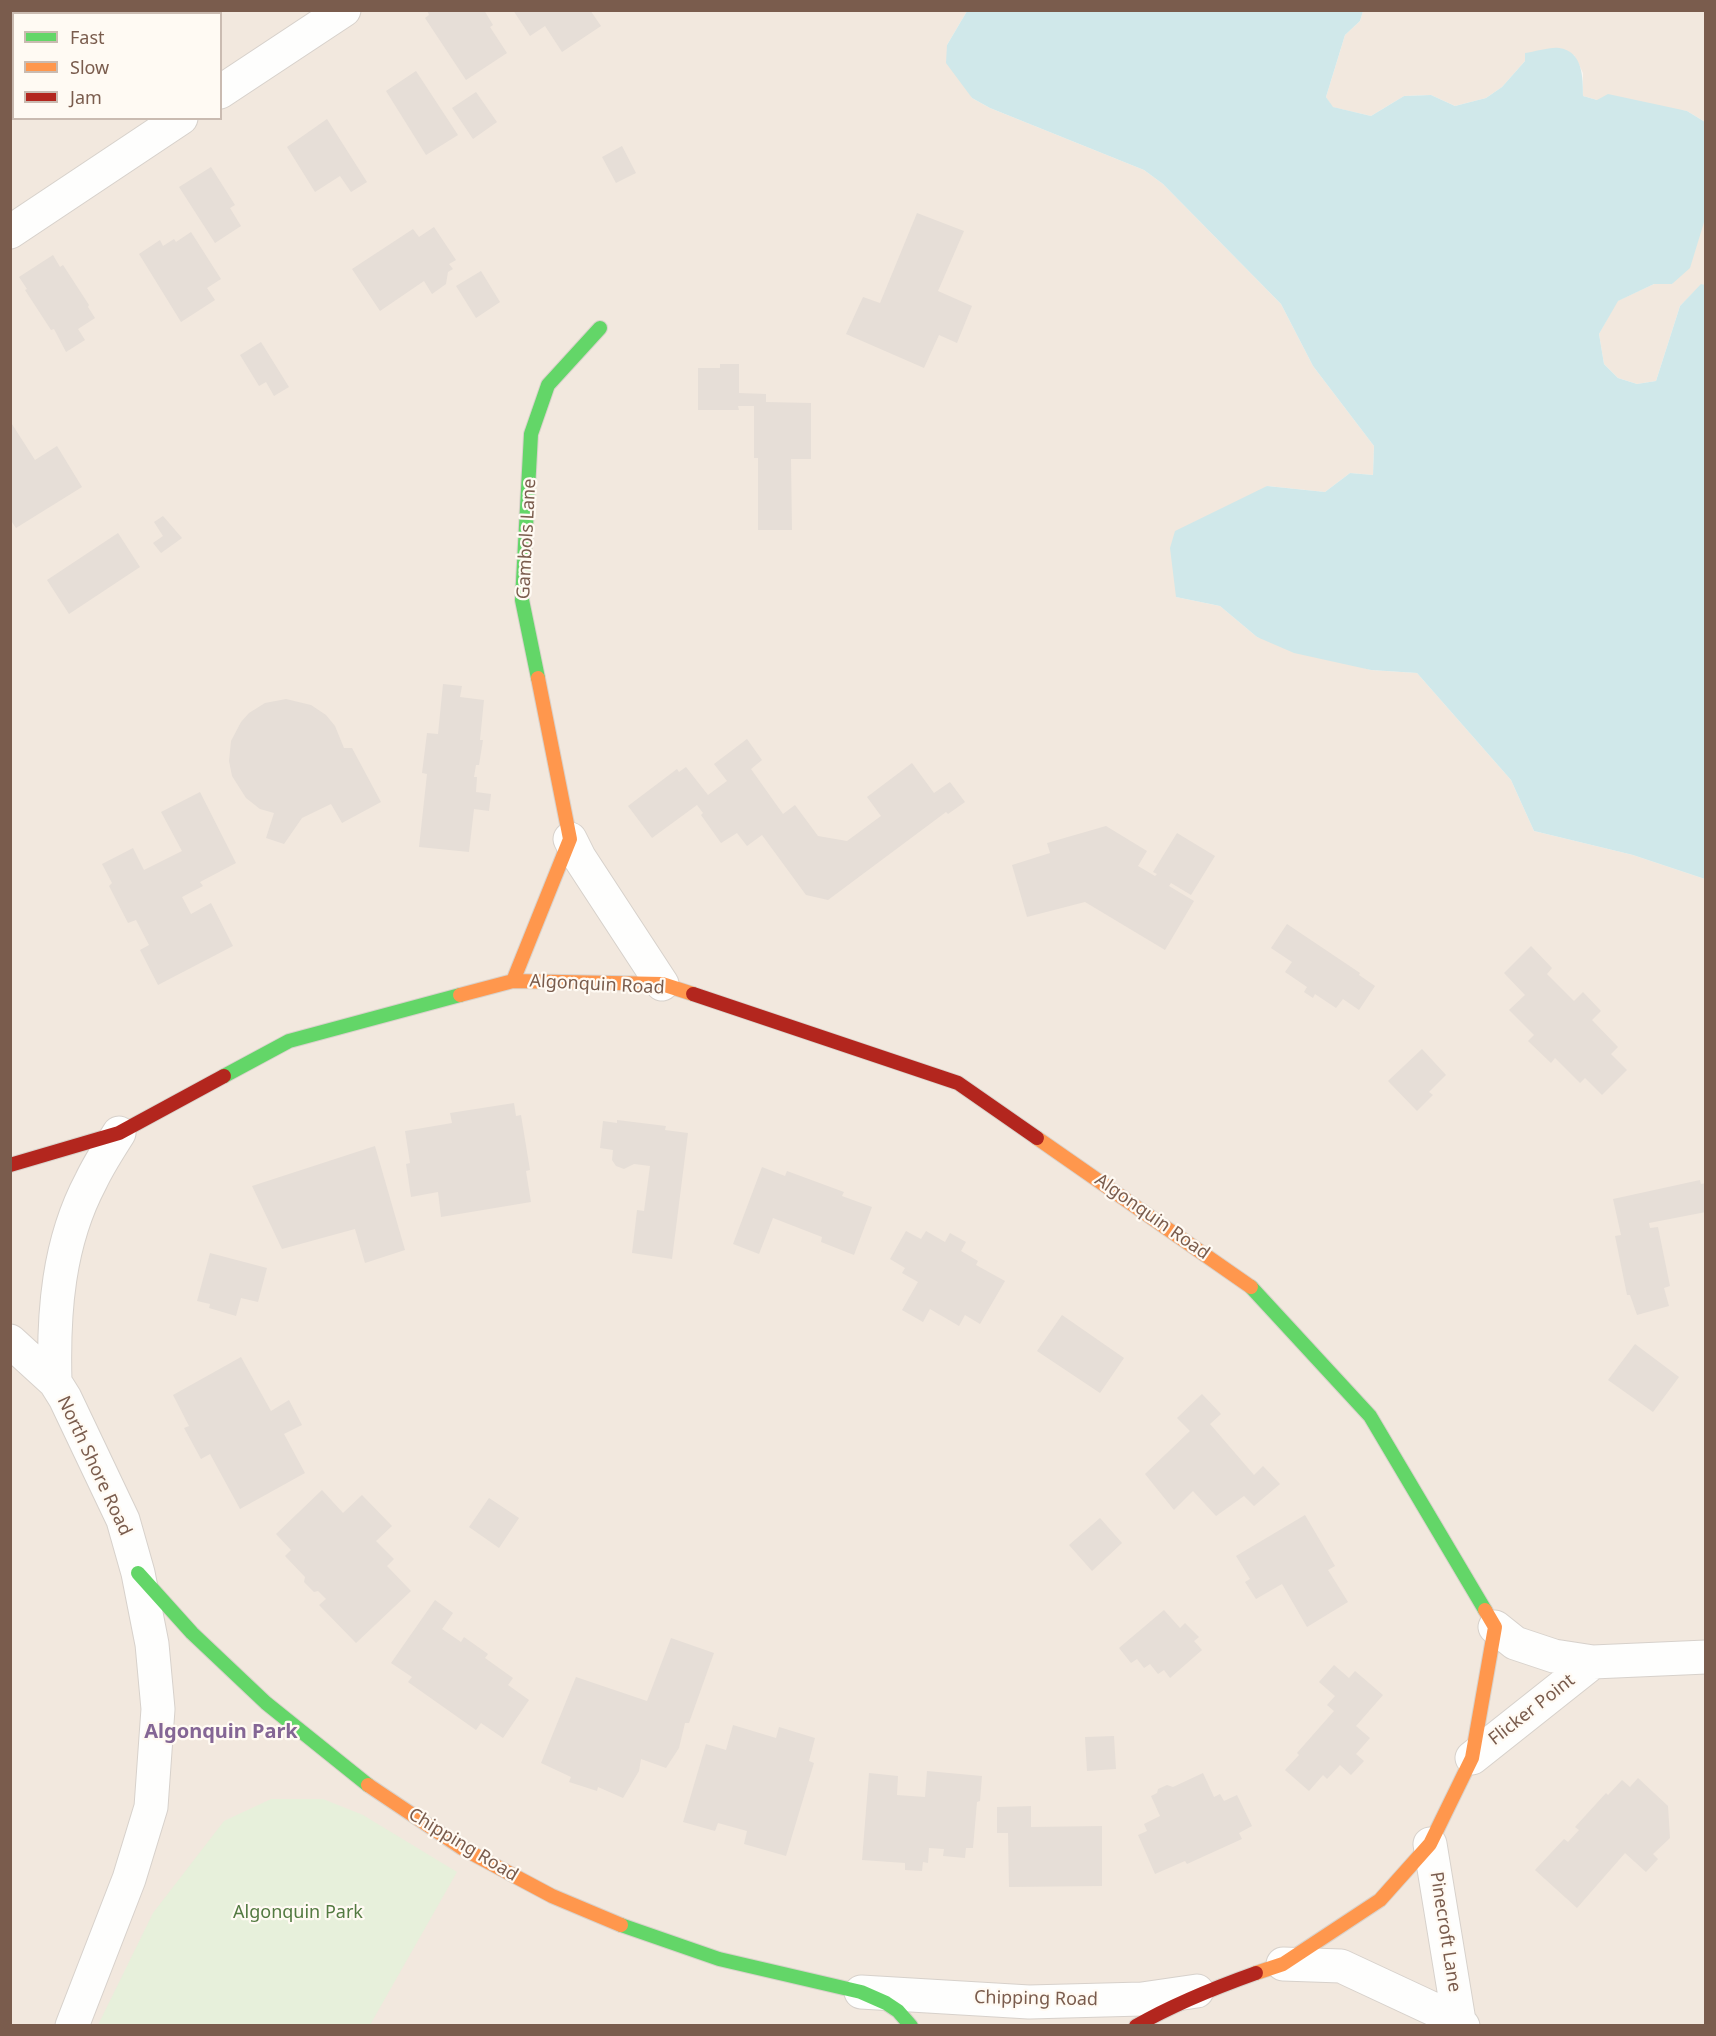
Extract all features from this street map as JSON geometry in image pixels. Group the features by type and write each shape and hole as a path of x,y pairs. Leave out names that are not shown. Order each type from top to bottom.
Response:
{"street":[{"path":"222,92 344,10"},
{"path":"10,232 179,120"},
{"name":"Gambols Lane","path":"600,328 548,385 531,434 522,600 570,839 579,857 662,984"},
{"path":"513,981 570,839"},
{"name":"Algonquin Road","path":"10,1165 119,1133 289,1041 513,981 662,984 958,1083 1250,1285 1370,1416 1496,1627"},
{"path":"55,1382 53,1333 58,1284 73,1224 90,1182 119,1133"},
{"name":"North Shore Road","path":"10,1341 55,1382 65,1398 123,1520 138,1572 152,1644 158,1709 151,1808 129,1879 72,2025"},
{"name":"Chipping Road","path":"138,1572 192,1633 266,1703 377,1792 462,1848 552,1896 625,1927 719,1959 861,1992 1029,2002 1142,1999 1211,1989"},
{"path":"1136,2025 1211,1989 1283,1964 1380,1900 1430,1844 1472,1758 1496,1627"},
{"name":"Flicker Point","path":"1496,1627 1515,1643 1554,1656 1593,1662 1706,1658"},
{"name":"Flicker Point","path":"1472,1758 1593,1662"},
{"name":"Pinecroft Lane","path":"1430,1844 1461,2023"},
{"name":"Pinecroft Lane","path":"1283,1964 1341,1966 1461,2023"},
{"name":"Chipping Road","path":"861,1992 892,2007 911,2025"}],"shaded area":[{"path":"11,11 967,11 947,45 972,98 990,108 1144,170 1163,184 1281,304 1313,366 1374,446 1373,475 1350,473 1325,492 1267,486 1176,597 1220,606 1257,637 1371,670 1417,673 1511,780 1534,831 1633,855 1705,879 1705,2025 11,2026"},
{"path":"1363,11 1705,11 1705,122 1687,111 1597,100 1583,96 1583,73 1574,55 1525,61 1502,87 1486,98 1455,106 1431,95 1404,96 1371,116 1332,107 1326,97 1345,35 1360,21"},
{"path":"1705,219 1705,285 1701,285 1680,306 1656,381 1637,384 1618,378 1604,364 1599,334 1617,301 1654,284 1672,284"}],"green space":[{"name":"Algonquin Park","path":"271,1799 323,1799 363,1815 457,1872 370,2025 98,2025 153,1913 224,1821"}],"water":[{"path":"967,11 1363,11 1360,21 1345,35 1326,97 1333,107 1371,116 1404,96 1431,95 1455,106 1486,98 1502,87 1525,61 1525,53 1559,48 1573,54 1580,66 1583,96 1597,100 1608,94 1687,111 1705,122 1705,219 1690,268 1672,284 1654,284 1618,301 1599,334 1604,364 1618,378 1637,384 1656,381 1680,306 1701,284 1705,285 1705,879 1633,855 1534,831 1511,780 1417,673 1371,670 1294,653 1257,637 1220,606 1176,597 1170,548 1175,531 1267,486 1325,492 1350,473 1373,475 1374,446 1313,366 1281,304 1163,184 1144,170 990,108 972,98 946,63 947,45"}],"building":[{"path":"52,10 97,10 98,12 53,12"},
{"path":"123,10 199,10 196,12 124,12"},
{"path":"427,10 484,10 493,25 490,27 507,53 466,80 425,18 429,15"},
{"path":"513,10 590,10 601,26 562,52 545,26 530,36"},
{"path":"12,16 12,64 10,61 10,17"},
{"path":"416,71 458,135 426,155 386,91"},
{"path":"476,92 497,122 473,139 452,108"},
{"path":"327,119 367,182 351,192 340,176 315,192 287,147"},
{"path":"622,146 636,173 616,183 602,157"},
{"path":"211,167 235,205 230,208 241,226 215,243 179,187"},
{"path":"917,213 964,231 938,291 972,306 957,343 939,335 924,368 846,334 863,297 880,303"},
{"path":"434,227 456,260 449,264 453,269 448,272 446,284 432,294 424,281 380,311 352,269 413,229 419,237"},
{"path":"191,232 221,279 207,288 215,300 181,322 139,254 160,240 163,246 174,239 176,242"},
{"path":"53,255 60,267 63,265 95,318 78,329 85,340 66,352 54,329 51,330 19,277"},
{"path":"481,271 500,302 476,318 456,286"},
{"path":"261,342 289,387 274,396 266,382 259,386 240,355"},
{"path":"720,364 739,364 739,393 766,394 766,402 811,403 811,459 791,459 792,530 758,530 758,458 754,458 754,406 738,406 739,410 698,410 698,368 720,368"},
{"path":"10,421 35,460 57,446 82,487 16,528 10,519"},
{"path":"163,516 182,538 161,553 153,543 163,536 154,522"},
{"path":"118,533 140,567 69,614 47,580"},
{"path":"443,684 462,686 460,697 484,700 480,740 483,740 479,765 476,765 474,777 477,777 476,792 491,794 489,811 474,809 469,852 419,847 427,774 422,773 427,733 438,734"},
{"path":"286,699 311,705 326,715 335,726 344,748 352,748 381,802 342,823 331,804 302,818 284,844 266,838 274,813 260,809 246,798 232,776 229,761 231,741 241,722 249,713 265,703"},
{"path":"747,739 762,760 751,769 783,814 795,805 818,836 847,841 881,816 867,797 912,763 934,793 950,782 965,802 948,814 946,812 828,900 806,895 762,835 747,846 737,833 721,843 701,815 703,813 697,805 652,838 628,806 677,769 679,772 686,767 708,795 727,781 714,764"},
{"path":"200,792 236,863 200,882 203,886 182,897 191,914 211,903 233,946 158,985 140,950 149,945 136,920 128,923 109,886 112,883 102,864 133,848 144,870 182,851 161,812"},
{"path":"1106,826 1147,851 1138,866 1155,876 1157,874 1153,872 1177,833 1215,856 1191,895 1171,883 1169,886 1194,901 1165,950 1085,902 1027,917 1012,865 1050,853 1047,843"},
{"path":"1287,924 1360,973 1359,975 1375,986 1359,1010 1343,999 1336,1008 1315,994 1313,998 1304,992 1307,987 1285,972 1292,962 1271,948"},
{"path":"1531,946 1552,968 1547,974 1574,1001 1583,992 1601,1011 1592,1020 1618,1047 1611,1054 1627,1070 1602,1095 1585,1078 1580,1083 1555,1058 1551,1063 1528,1041 1534,1035 1509,1010 1525,995 1504,973"},
{"path":"1422,1049 1446,1075 1429,1092 1433,1095 1417,1111 1388,1081"},
{"path":"514,1103 516,1116 521,1115 530,1170 526,1171 531,1202 441,1217 438,1192 411,1197 406,1164 410,1163 405,1131 452,1123 450,1113"},
{"path":"617,1120 666,1126 665,1130 688,1133 672,1259 632,1253 637,1210 644,1211 650,1166 634,1164 624,1169 616,1166 612,1160 613,1150 600,1148 603,1121 617,1123"},
{"path":"375,1146 405,1250 365,1263 355,1229 282,1249 252,1186"},
{"path":"762,1167 785,1176 787,1171 844,1192 842,1196 872,1207 854,1255 821,1242 822,1237 773,1218 759,1254 733,1244"},
{"path":"1700,1180 1701,1184 1706,1183 1706,1212 1649,1223 1650,1228 1658,1227 1670,1286 1664,1288 1669,1306 1637,1315 1630,1295 1627,1295 1615,1236 1621,1235 1613,1199"},
{"path":"906,1231 921,1239 926,1231 945,1242 950,1233 966,1242 961,1251 978,1261 976,1265 1005,1281 980,1324 965,1315 959,1326 930,1309 923,1322 902,1310 918,1282 902,1273 905,1268 890,1259"},
{"path":"210,1253 267,1268 258,1302 241,1298 236,1316 209,1308 210,1304 197,1301"},
{"path":"1062,1315 1124,1358 1100,1393 1037,1351"},
{"path":"1635,1344 1679,1377 1653,1412 1608,1380"},
{"path":"241,1357 271,1411 289,1400 302,1425 284,1434 305,1473 240,1509 210,1454 201,1459 184,1428 189,1426 173,1395"},
{"path":"1202,1394 1221,1414 1210,1424 1254,1475 1263,1466 1280,1484 1254,1506 1244,1496 1216,1516 1193,1491 1174,1510 1145,1474 1190,1431 1177,1418"},
{"path":"322,1490 343,1513 362,1495 392,1526 376,1541 394,1559 387,1566 411,1591 356,1643 319,1605 326,1599 304,1582 305,1577 285,1556 291,1550 276,1534"},
{"path":"489,1498 519,1518 499,1548 469,1527"},
{"path":"1305,1515 1335,1566 1328,1570 1348,1602 1307,1627 1282,1584 1256,1599 1245,1582 1250,1579 1236,1556"},
{"path":"1100,1518 1122,1543 1092,1571 1069,1545"},
{"path":"435,1600 453,1613 442,1629 461,1642 464,1637 488,1654 485,1658 513,1678 508,1685 529,1700 503,1738 481,1723 476,1730 408,1682 412,1677 391,1663"},
{"path":"1164,1610 1180,1628 1185,1623 1199,1637 1194,1641 1202,1650 1170,1678 1164,1670 1158,1674 1150,1664 1144,1668 1137,1659 1131,1663 1119,1648"},
{"path":"671,1638 714,1653 689,1723 685,1723 679,1748 666,1768 641,1759 639,1771 623,1798 598,1787 597,1791 569,1782 571,1777 541,1763 576,1677 647,1701"},
{"path":"1334,1665 1349,1678 1355,1671 1383,1695 1356,1726 1370,1738 1356,1754 1364,1761 1351,1775 1340,1765 1327,1779 1323,1775 1309,1791 1285,1770 1334,1711 1327,1705 1335,1696 1319,1682"},
{"path":"733,1725 776,1738 779,1727 815,1738 809,1761 814,1763 786,1856 744,1844 747,1831 718,1823 715,1831 683,1822 706,1744 726,1750"},
{"path":"1114,1736 1116,1769 1087,1771 1085,1737"},
{"path":"927,1771 982,1776 973,1848 966,1848 965,1858 943,1856 944,1849 929,1848 928,1863 923,1862 922,1871 905,1870 905,1863 862,1860 869,1773 898,1776 897,1795 925,1797"},
{"path":"1203,1773 1214,1797 1220,1794 1224,1801 1237,1795 1252,1826 1239,1833 1242,1839 1187,1864 1185,1861 1155,1874 1138,1835 1147,1831 1144,1824 1160,1816 1151,1796 1157,1793 1158,1789 1167,1785 1173,1787"},
{"path":"1638,1778 1668,1806 1670,1838 1653,1854 1658,1859 1646,1872 1625,1853 1577,1908 1535,1870 1564,1839 1568,1842 1579,1830 1575,1827 1606,1793 1608,1795 1622,1780 1630,1787"},
{"path":"1031,1806 1031,1827 1102,1826 1102,1886 1009,1887 1008,1833 997,1833 997,1807"}],"traffic: fast":[{"path":"538,678 522,600 531,434 548,385 600,328"},
{"path":"224,1076 289,1041 460,995"},
{"path":"1251,1287 1370,1416 1485,1610"},
{"path":"138,1573 192,1633 266,1703 368,1785"},
{"path":"621,1925 719,1959 861,1992 898,2011 911,2026"}],"traffic: slow":[{"path":"513,981 570,839 538,678"},
{"path":"460,995 513,981 662,984 693,994"},
{"path":"1037,1138 1251,1287"},
{"path":"1256,1973 1283,1964 1380,1900 1430,1844 1472,1758 1495,1627 1485,1610"},
{"path":"368,1785 462,1848 552,1896 621,1925"}],"traffic: jam":[{"path":"693,994 958,1083 1037,1138"},
{"path":"10,1165 119,1133 224,1076"},
{"path":"1136,2026 1194,1997 1256,1973"}],"district":[{"name":"Algonquin Park","path":"221,1732"}]}
